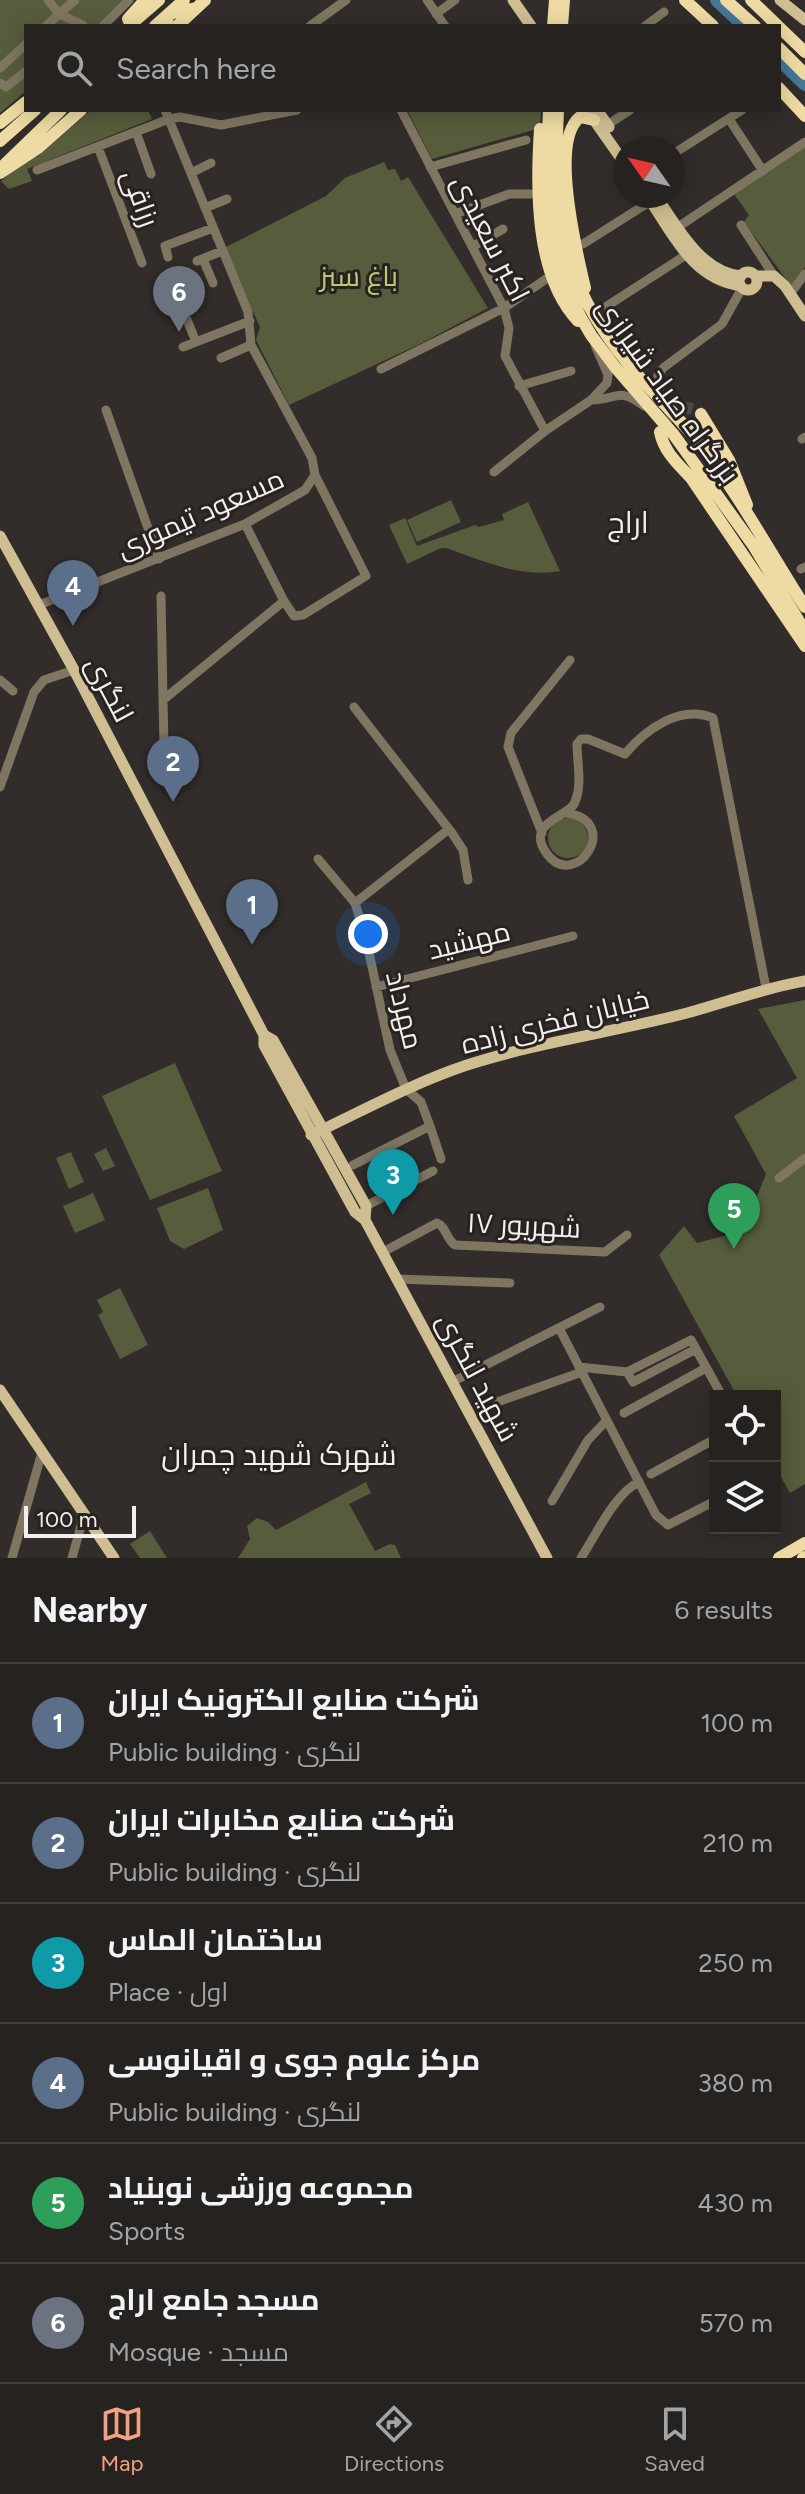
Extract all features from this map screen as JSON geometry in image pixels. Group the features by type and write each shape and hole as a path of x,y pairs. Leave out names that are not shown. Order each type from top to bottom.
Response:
{"highway":[{"path":"124,24 145,0"},
{"path":"131,24 159,0"},
{"path":"167,20 184,0"},
{"path":"553,24 555,0"},
{"path":"562,24 564,0"},
{"path":"685,0 711,24"},
{"path":"726,0 753,24"},
{"path":"751,0 777,24"},
{"path":"167,20 201,4"},
{"path":"179,24 201,4"},
{"path":"781,28 805,52"},
{"path":"781,50 805,74"},
{"path":"781,90 805,116"},
{"path":"0,123 24,104"},
{"path":"0,141 33,112"},
{"path":"0,171 59,112"},
{"path":"0,171 38,148 79,112"},
{"path":"541,112 539,183 549,269 567,310 591,335"},
{"name":"بزرگراه صیاد شیرازی","path":"549,112 547,160 563,278 591,335 674,435 753,545 805,631"},
{"name":"بزرگراه صیاد شیرازی","path":"558,112 555,229 590,311 630,366 698,441 805,607"},
{"path":"590,311 570,225 567,159 568,133 573,122 593,113"},
{"path":"701,414 729,460 743,490 753,523"},
{"path":"660,432 670,456 691,478 805,646"},
{"path":"779,1558 805,1543"}],"main road":[{"path":"513,0 530,24"},
{"path":"785,0 804,19"},
{"path":"593,113 615,136"},
{"path":"593,113 613,145"},
{"path":"657,208 686,255 718,280 741,284"},
{"path":"660,208 695,250 741,284"},
{"path":"741,284 749,272 756,276 774,276 805,316"},
{"name":"لنگری","path":"0,536 74,670 264,1035"},
{"name":"خیابان فخری زاده","path":"311,1135 406,1089 466,1066 687,1013 766,988 805,981"},
{"path":"264,1035 273,1040 324,1129 366,1206 365,1220"},
{"name":"شهید لنگری","path":"264,1035 264,1045 311,1135 355,1212 365,1220 383,1252 547,1558"},
{"path":"314,1112 327,1118 352,1115"},
{"path":"0,1390 114,1558"}],"street":[{"path":"48,0 59,14 81,24"},
{"path":"48,24 75,0"},
{"path":"105,24 129,0"},
{"path":"313,24 346,0"},
{"path":"427,0 444,24"},
{"path":"436,14 455,0"},
{"path":"648,24 664,12"},
{"path":"0,68 24,46"},
{"path":"0,83 6,87 24,73"},
{"path":"180,117 188,112"},
{"path":"209,112 212,119 221,125"},
{"path":"37,170 136,132 164,117 221,125 287,112"},
{"name":"اکبر سعیدی","path":"402,112 504,308 509,328 505,356 545,431"},
{"path":"607,125 627,112"},
{"path":"685,146 739,112"},
{"name":"مسعود تیموری","path":"39,605 245,524 305,490 315,475 312,458 251,345 250,321 191,173 164,117"},
{"path":"729,119 763,171"},
{"path":"136,132 151,174"},
{"path":"430,167 526,140"},
{"path":"678,227 805,142"},
{"name":"رزاقی","path":"98,147 142,263"},
{"path":"191,173 211,163"},
{"path":"455,214 509,194 530,194"},
{"path":"205,208 227,199"},
{"path":"583,244 636,208"},
{"path":"741,225 774,276"},
{"path":"168,257 165,246 213,228"},
{"path":"472,247 503,229"},
{"path":"213,283 200,260 222,251"},
{"path":"607,306 686,255"},
{"path":"790,294 805,274"},
{"path":"381,369 504,308 546,279"},
{"path":"660,399 658,375 722,324 741,284"},
{"path":"179,300 196,342"},
{"path":"183,347 250,321"},
{"path":"494,472 545,431 591,400 607,383 608,375 591,335"},
{"path":"221,358 251,345"},
{"path":"519,386 571,371"},
{"path":"591,400 621,394 631,397 674,435"},
{"path":"106,410 159,559"},
{"path":"245,524 294,616 298,617 366,576 315,475"},
{"path":"161,596 164,746"},
{"path":"163,700 284,601"},
{"path":"542,834 551,819 567,813 576,814 589,824 593,840 587,855 573,864 556,862 544,851 542,834 508,747 508,740 570,660"},
{"path":"0,787 34,692 44,680 74,670"},
{"path":"0,680 13,691"},
{"path":"354,707 463,850 468,880"},
{"path":"567,813 580,787 577,744 581,739 625,754 661,723 702,713 713,718 766,988"},
{"path":"355,903 449,829"},
{"name":"مهرداد","path":"318,859 355,903 390,1050 406,1089 420,1100 441,1159"},
{"name":"مهشید","path":"376,987 573,936"},
{"path":"353,1165 430,1126"},
{"path":"779,1178 805,1158"},
{"path":"366,1206 433,1171"},
{"name":"۱۷ شهریور","path":"383,1252 437,1223 455,1245 605,1252 627,1235"},
{"path":"397,1279 510,1283"},
{"path":"454,1381 600,1307"},
{"path":"559,1328 656,1515 668,1525 709,1504"},
{"path":"497,1402 580,1369 627,1372 691,1340 719,1390"},
{"path":"624,1413 706,1368"},
{"path":"552,1501 588,1440 607,1420"},
{"path":"651,1474 709,1442"},
{"path":"12,1558 42,1452"},
{"path":"581,1558 621,1496 629,1486 639,1482"},
{"path":"72,1558 84,1515"}],"green space":[{"path":"0,0 123,0 100,24 24,24 24,93 0,113"},
{"path":"89,112 149,112 152,119 27,169 32,181 9,189 1,181 39,155"},
{"path":"408,112 541,112 540,128 432,159"},
{"path":"805,146 805,267 791,286 744,222 749,215 734,194"},
{"name":"باغ سبز","path":"384,162 388,170 395,169 401,181 408,177 488,308 420,344 289,405 256,340 260,327 224,248 326,196 345,178"},
{"path":"451,500 461,522 417,542 407,520"},
{"path":"528,502 560,571 517,570 446,548 407,564 389,525 405,518 417,546 475,525 479,527 504,520 502,514"},
{"path":"568,818 582,824 588,838 582,852 568,858 554,852 548,838 554,824"},
{"path":"805,1000 805,1484 790,1493 781,1477 781,1390 734,1390 659,1255 684,1226 697,1243 743,1231 766,1174 734,1116 797,1078 758,1009"},
{"path":"175,1063 222,1171 150,1200 102,1096"},
{"path":"106,1148 115,1166 103,1171 94,1154"},
{"path":"71,1152 84,1182 69,1189 56,1158"},
{"path":"208,1188 223,1230 184,1249 170,1241 157,1208"},
{"path":"93,1193 105,1220 75,1233 63,1206"},
{"path":"120,1288 148,1345 120,1359 98,1315 103,1312 97,1300"},
{"path":"366,1482 371,1493 349,1504 375,1551 395,1545 401,1558 238,1558 250,1539 247,1526 257,1518 268,1522 276,1530"},
{"path":"150,1531 167,1558 140,1558 130,1544"}],"waterway":[{"path":"717,0 743,24"},
{"path":"781,61 805,84"}],"tunnel":[{"path":"666,419 682,408 701,414"}],"place":[{"name":"مسجد جامع اراج","path":"179,332"},
{"name":"مرکز علوم جوی و اقیانوسی","path":"73,626"},
{"name":"شرکت صنایع مخابرات ایران","path":"173,802"},
{"name":"شرکت صنایع الکترونیک ایران","path":"252,945"},
{"name":"ساختمان الماس","path":"393,1215"},
{"name":"مجموعه ورزشی نوبنیاد","path":"734,1249"}],"district":[{"name":"اراج","path":"628,523"},
{"name":"شهرک شهید چمران","path":"279,1455"}]}
